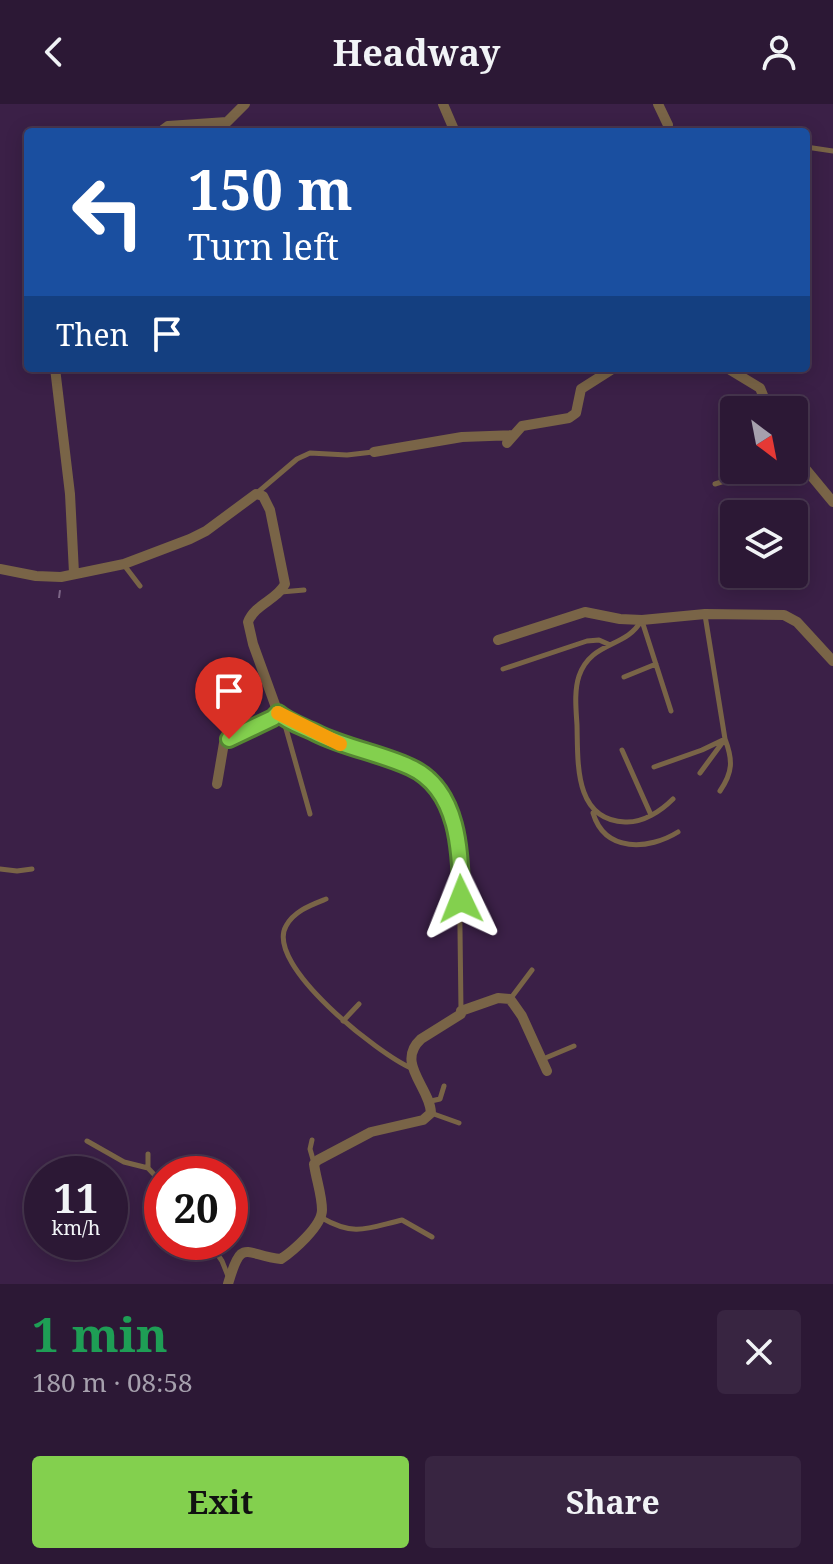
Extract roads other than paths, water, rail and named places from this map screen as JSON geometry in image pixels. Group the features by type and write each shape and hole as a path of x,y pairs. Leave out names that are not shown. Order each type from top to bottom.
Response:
{"street":[{"path":"165,128 227,122 245,104"},
{"path":"443,104 453,128"},
{"path":"658,104 668,125"},
{"path":"55,372 70,494 74,573"},
{"path":"374,452 424,446 462,437 511,439 522,426 569,418 576,413 581,389 608,372"},
{"path":"734,372 760,388 763,396"},
{"path":"808,472 833,502"},
{"path":"0,569 61,577 124,564 206,531 256,494 263,496 270,510 285,578 280,592 257,609 248,622 280,716 224,743 217,784"},
{"path":"498,640 585,612 642,620 705,614 784,615 829,649 833,661"},
{"path":"229,1282 241,1253 252,1250 281,1259 302,1242 321,1217 314,1164 326,1154 371,1132 423,1120 430,1107 412,1069 411,1057 416,1043 461,1014 461,1011 498,998 510,999 547,1071"}],"lane":[{"path":"810,148 833,151"},
{"path":"256,494 297,459 310,453 347,455 374,452"},
{"path":"715,484 720,482"},
{"path":"124,564 140,586"},
{"path":"280,592 304,590"},
{"path":"705,614 732,765 730,777 720,791"},
{"path":"642,620 632,633 594,652 585,661 576,690 581,781 603,832 621,844 642,846 663,841 678,832"},
{"path":"642,620 671,711"},
{"path":"503,669 587,641 599,640 609,645"},
{"path":"624,677 656,664"},
{"path":"280,716 310,814"},
{"path":"280,716 334,742 410,766 437,787 450,813 459,849 461,1011"},
{"path":"654,767 725,739"},
{"path":"700,773 725,739"},
{"path":"622,750 651,815"},
{"path":"593,810 606,820 633,822 651,815 673,799"},
{"path":"0,869 32,869"},
{"path":"326,899 295,916 286,926 283,934 285,946 298,973 313,993 343,1021 412,1069"},
{"path":"510,999 532,970"},
{"path":"343,1021 359,1004"},
{"path":"543,1059 574,1046"},
{"path":"444,1086 440,1099 430,1107 459,1123"},
{"path":"312,1140 310,1149 314,1164"},
{"path":"87,1141 124,1162 144,1167"},
{"path":"321,1217 357,1231 402,1220 432,1237"},
{"path":"221,1260 229,1282"}]}
